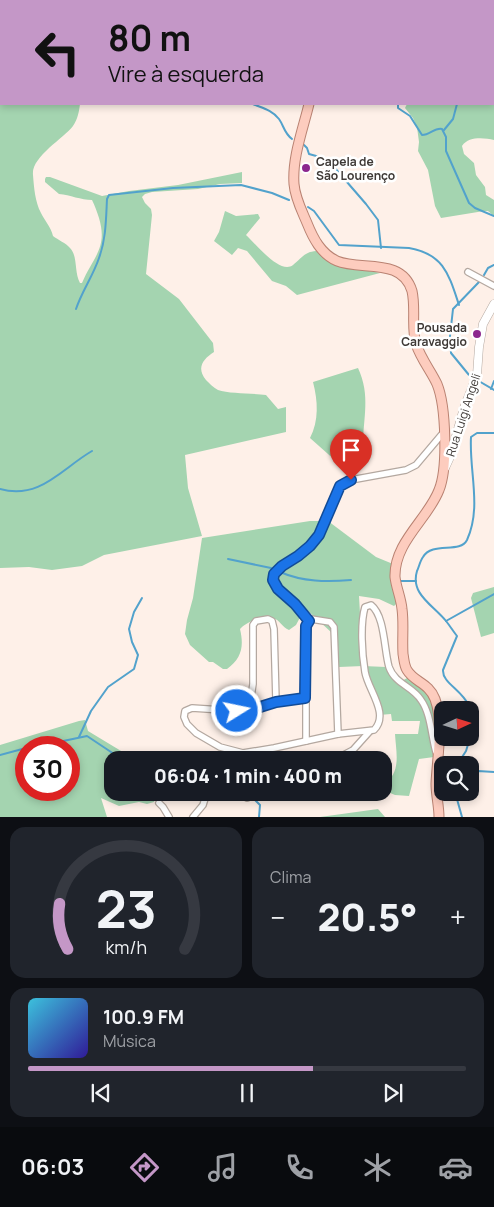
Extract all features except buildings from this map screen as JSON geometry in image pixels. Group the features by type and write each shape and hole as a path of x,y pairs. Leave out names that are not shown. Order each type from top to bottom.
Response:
{"main road":[{"path":"309,105 294,174 296,196 312,237 324,251 338,261 392,269 406,280 411,289 413,300 416,343 440,393 444,469 442,481 434,502 402,548 395,577 402,609 402,640 405,665 410,674 428,686 438,709 438,756"},
{"path":"437,801 438,817"}],"street":[{"path":"468,272 494,286"},
{"name":"Rua Luigi Angeli","path":"444,469 450,457 464,408 477,375 480,335 483,324 494,304"},
{"path":"309,621 295,604 275,586 274,574 276,570 298,556 319,535 340,486 351,480 406,470 416,465 443,433"},
{"path":"305,698 276,702 237,711 194,708 188,709 184,714 185,720 196,733 220,747 249,753 338,734 374,730 378,726 380,718 365,670 363,613 368,604 375,609 381,625 390,670 395,679 420,698 426,709 438,756"},
{"path":"248,710 253,684 253,625 256,621 268,619 272,621 274,629 276,702"},
{"path":"306,741 306,626 311,619 330,622 334,628 338,734"},
{"path":"351,751 370,731"},
{"path":"193,817 203,806 204,801"},
{"path":"159,803 168,817"}],"green space":[{"path":"0,105 80,105 73,126 42,155 34,168 33,175 39,209 53,236 72,251 80,283 82,283 98,252 102,237 99,218 92,200 59,194 45,182 46,177 102,196 178,185 242,172 242,183 220,184 198,189 152,192 142,197 151,209 152,215 146,274 179,299 213,343 214,352 204,361 201,368 201,372 206,380 218,390 266,395 278,409 286,407 286,432 185,455 188,488 202,536 104,555 82,566 52,570 29,567 0,568"},
{"path":"406,105 494,105 494,140 473,139 462,146 464,154 474,163 476,175 485,187 486,195 494,200 494,216 488,211 484,211 441,218 435,206 428,170 418,151 417,127 405,108"},
{"path":"225,211 236,216 258,214 260,218 246,235 268,257 282,266 288,267 293,265 306,254 316,251 339,266 380,273 297,295 286,286 272,281 247,251 238,248 232,255 214,241 219,232"},
{"path":"358,368 362,378 365,398 363,446 356,448 357,451 337,462 310,438 315,425 317,411 313,382"},
{"path":"310,521 328,521 376,557 393,564 397,603 394,606 379,599 359,596 363,666 339,667 338,644 332,633 305,608 296,625 289,630 277,620 269,617 255,619 246,624 240,629 241,651 232,665 227,669 223,669 213,662 209,662 190,645 185,634 193,598 202,538"},
{"path":"494,587 494,633 481,637 471,598 473,593"},
{"path":"363,666 386,667 397,684 407,678 424,690 433,701 435,746 434,757 419,759 409,796 392,794 392,776 397,762 395,734 418,734 420,721 392,721 391,714 379,715 366,683"},
{"path":"85,720 88,731 121,751 104,751 104,799 101,798 107,817 0,817 0,745 15,740 15,801 80,801 80,736 30,736"},
{"path":"108,801 154,801 147,804 139,802 119,806"},
{"path":"378,809 385,817 320,817"}],"waterway":[{"path":"255,105 273,113 292,139"},
{"path":"398,105 398,108 410,116 422,135 442,129 446,137 446,151 469,203 475,208 494,216"},
{"path":"444,130 453,119 457,105"},
{"path":"304,145 309,154 327,159 378,220 381,248"},
{"path":"76,309 97,265 103,244 109,195 173,188 241,185 272,193 289,200"},
{"path":"308,207 314,211 339,245 409,248 430,255 438,261 448,275 459,305"},
{"path":"484,275 488,268 494,265"},
{"path":"473,377 469,375 451,353 450,336 453,309 479,282"},
{"path":"477,380 494,390"},
{"path":"491,389 494,381"},
{"path":"466,701 444,677 443,670 457,636 446,621 424,599 417,586 416,579 421,560 427,552 439,548 458,546 467,540 474,515 471,437 477,433 494,433"},
{"path":"0,489 14,491 39,487 92,451"},
{"path":"228,559 271,568"},
{"path":"280,572 297,578 333,581 351,580"},
{"path":"401,581 416,581"},
{"path":"446,621 494,594"},
{"path":"79,736 91,711 108,687 134,669 138,655 129,629 134,612 142,598"},
{"path":"80,737 87,736 110,751"},
{"path":"463,756 468,746"},
{"path":"0,755 15,751"},
{"path":"479,771 494,772"},
{"path":"256,801 260,805 259,817"},
{"path":"458,801 462,817"}],"place":[{"name":"Capela de São Lourenço","path":"306,168"},
{"name":"Pousada Caravaggio","path":"477,334"}],"route":[{"path":"237,711 276,702 305,698 306,626 309,621 295,604 275,586 274,574 276,570 310,546 319,535 340,486 351,480"}]}
